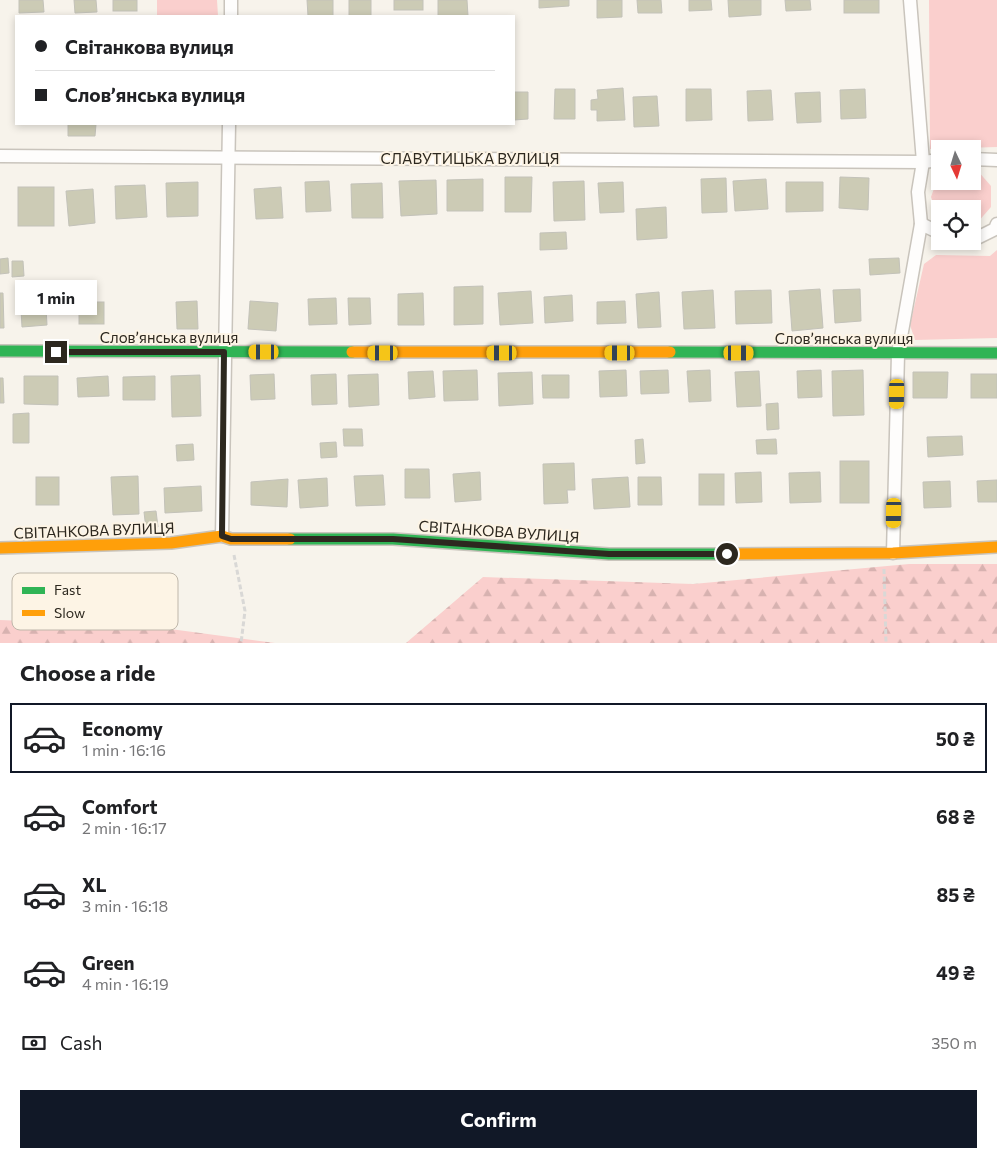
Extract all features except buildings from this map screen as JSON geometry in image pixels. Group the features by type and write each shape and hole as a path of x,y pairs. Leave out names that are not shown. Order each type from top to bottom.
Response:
{"street":[{"path":"231,0 231,15"},
{"path":"888,553 898,354 921,224 918,192 922,162 910,0"},
{"path":"227,538 224,352 229,125"},
{"name":"СЛАВУТИЦЬКА ВУЛИЦЯ","path":"0,156 931,161"},
{"path":"992,160 997,173"},
{"path":"921,224 931,229"},
{"path":"981,236 995,229 997,224"},
{"name":"Словʼянська вулиця","path":"0,351 997,353"},
{"name":"СВІТАНКОВА ВУЛИЦЯ","path":"0,548 171,544 227,538 393,539 609,554 888,553 997,547"}],"path":[{"path":"227,538 245,611 241,643"},
{"path":"886,643 888,553"}],"green space":[{"path":"157,0 217,0 218,15 157,15"},
{"path":"929,0 997,0 997,147 981,147 981,140 931,140 930,149"},
{"path":"981,175 991,186 991,207 981,218 981,200 932,200 933,190 981,190"},
{"path":"997,250 997,338 915,340 910,325 924,264 936,255 990,256"},
{"path":"909,564 997,564 997,643 406,643 483,577 693,584"},
{"path":"0,620 12,620 12,630 178,630 275,643 0,643"}],"traffic: fast":[{"path":"0,351 352,352"},
{"path":"670,352 997,353"},
{"path":"290,539 393,539 609,554 722,554"}],"traffic: slow":[{"path":"352,352 670,352"},
{"path":"0,548 171,543 222,536 231,539 290,539"},
{"path":"722,554 893,553 997,547"}],"route":[{"path":"56,352 224,352 222,536 231,539 393,539 609,554 727,554"}]}
